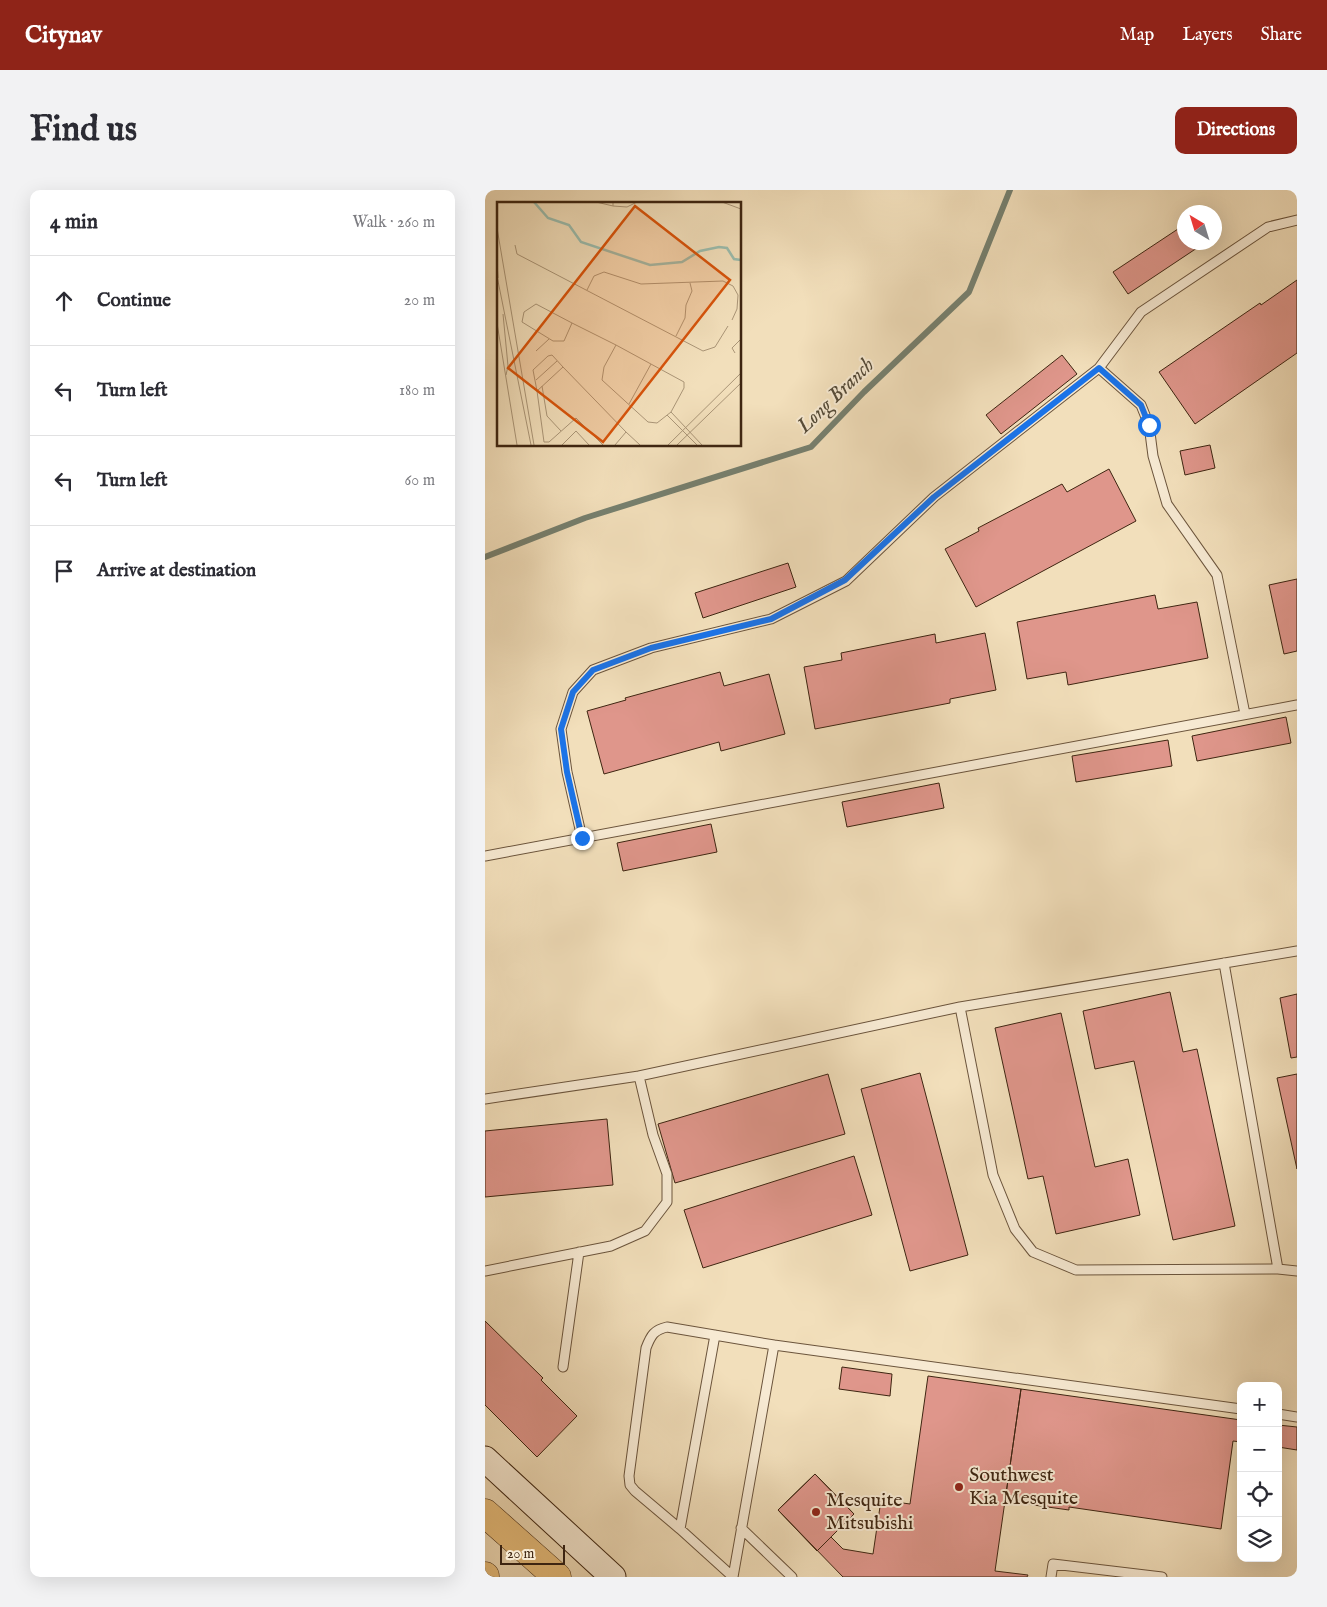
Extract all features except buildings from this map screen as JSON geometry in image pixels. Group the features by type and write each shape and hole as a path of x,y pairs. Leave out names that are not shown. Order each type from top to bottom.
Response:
{"highway":[{"path":"485,1512 557,1577"}],"main road":[{"path":"485,1459 613,1577"}],"lane":[{"path":"582,838 567,772 561,729 573,692 593,670 651,648 771,619 845,580 934,497 1099,368 1141,312 1268,227 1297,220"},
{"path":"1099,368 1141,405 1149,425 1153,456 1167,504 1217,575 1245,714"},
{"path":"485,856 1297,705"},
{"path":"485,1099 639,1076 960,1007 1297,951"},
{"path":"1224,963 1278,1269"},
{"path":"960,1007 993,1175 1015,1229 1033,1252 1076,1270 1278,1269 1297,1271"},
{"path":"485,1271 611,1246 645,1232 667,1202 667,1174 653,1135 639,1076"},
{"path":"563,1367 579,1252"},
{"path":"733,1577 630,1485 629,1476 647,1348 651,1338 658,1329 667,1327 774,1345 1237,1408"},
{"path":"680,1529 715,1335"},
{"path":"733,1577 774,1345"},
{"path":"1282,1415 1297,1417"},
{"path":"741,1528 792,1577"},
{"path":"1051,1577 1053,1564 1162,1577"}],"waterway":[{"name":"Long Branch","path":"485,557 585,518 811,447 864,392 969,292 1010,190"}],"place":[{"name":"Southwest Kia Mesquite","path":"959,1487"},
{"name":"Mesquite Mitsubishi","path":"816,1512"}],"route":[{"path":"582,838 567,772 561,729 573,692 593,670 651,648 771,619 845,580 934,497 1099,368 1141,405 1149,425"}]}
